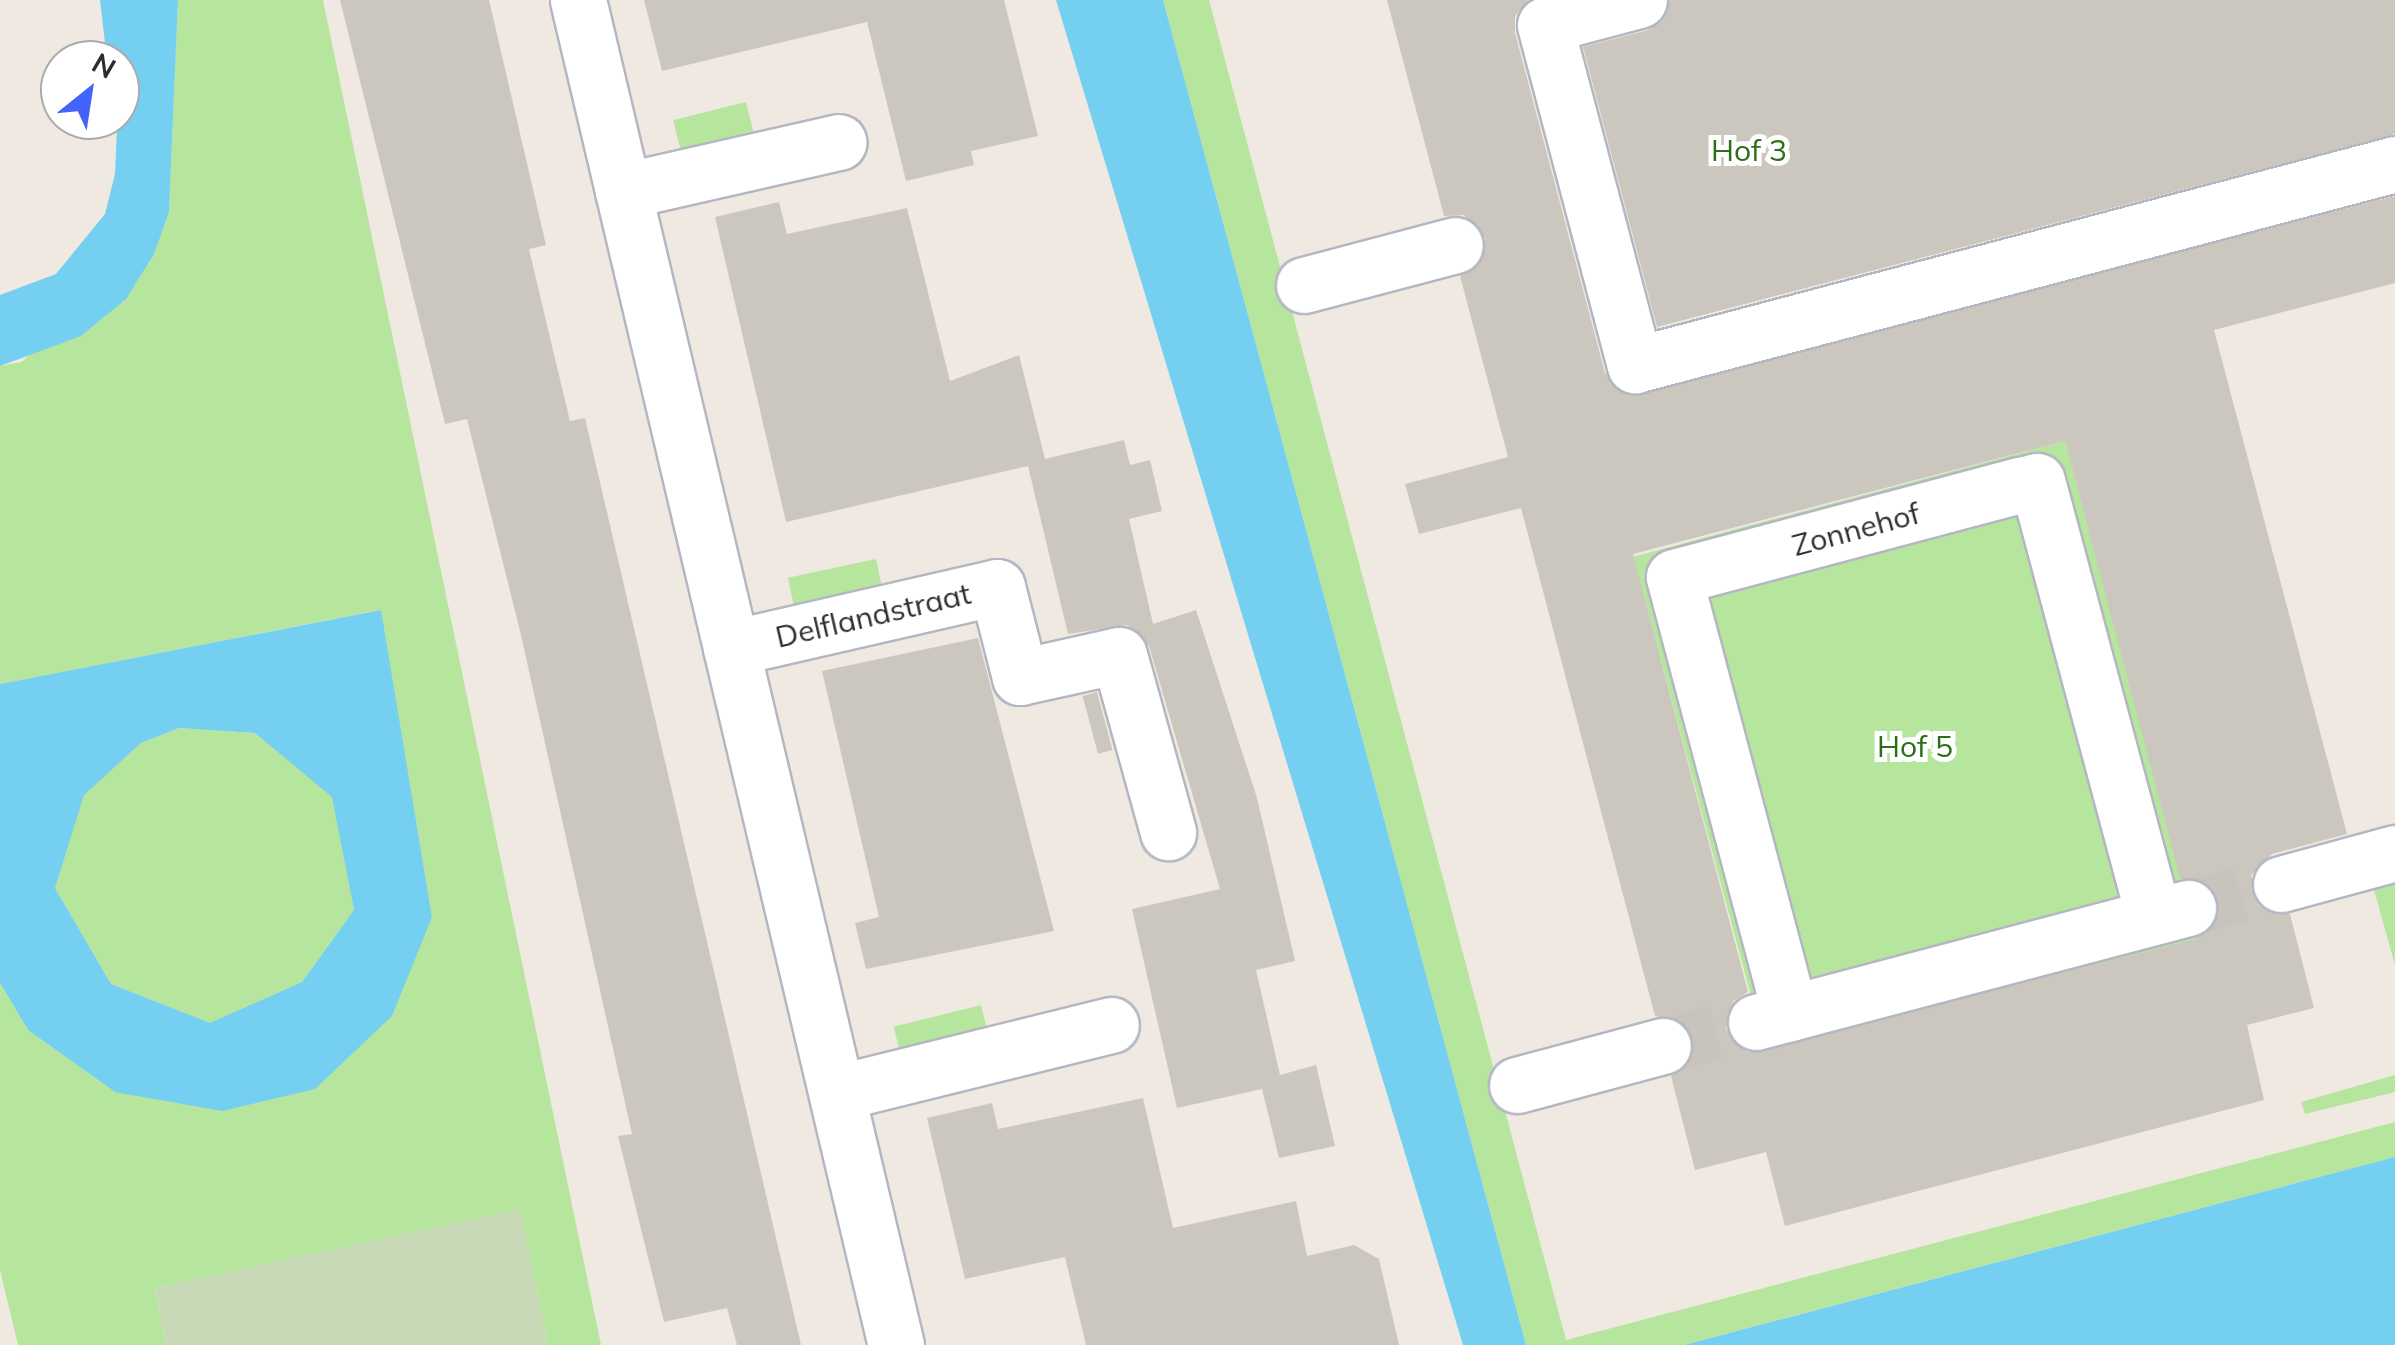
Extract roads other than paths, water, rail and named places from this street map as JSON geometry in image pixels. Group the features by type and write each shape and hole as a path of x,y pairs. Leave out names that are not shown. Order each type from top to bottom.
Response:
{"street":[{"path":"578,0 840,1092 896,1345"},
{"path":"1639,0 1545,25 1635,365 2267,220 2395,164"},
{"path":"623,191 838,142"},
{"path":"1304,284 1455,245"},
{"name":"Zonnehof","path":"2037,481 2171,913 1773,1017 1674,576 2037,481"},
{"name":"Delflandstraat","path":"731,648 997,587 1020,677 1119,655 1168,832"},
{"path":"2281,884 2395,853"},
{"path":"840,1092 1111,1025"},
{"path":"1516,1085 1663,1046"}],"water":[{"path":"100,0 178,0 169,212 154,254 126,299 81,336 0,366 0,295 56,274 105,214 115,174 116,140 140,140 140,40 105,40"},
{"path":"1056,0 1163,0 1526,1345 1463,1345"},
{"path":"381,610 432,917 392,1016 315,1089 222,1111 115,1092 28,1030 0,983 0,684","holes":["179,728 255,733 332,797 354,910 302,982 210,1023 111,984 55,888 84,795 141,743"]},
{"path":"2395,1157 2395,1345 1684,1345"}],"tunnel":[{"path":"2188,908 2281,884"},
{"path":"1663,1046 1756,1022"}],"park label":[{"name":"Hof 3","path":"1749,150"},
{"name":"Hof 5","path":"1915,746"}]}
